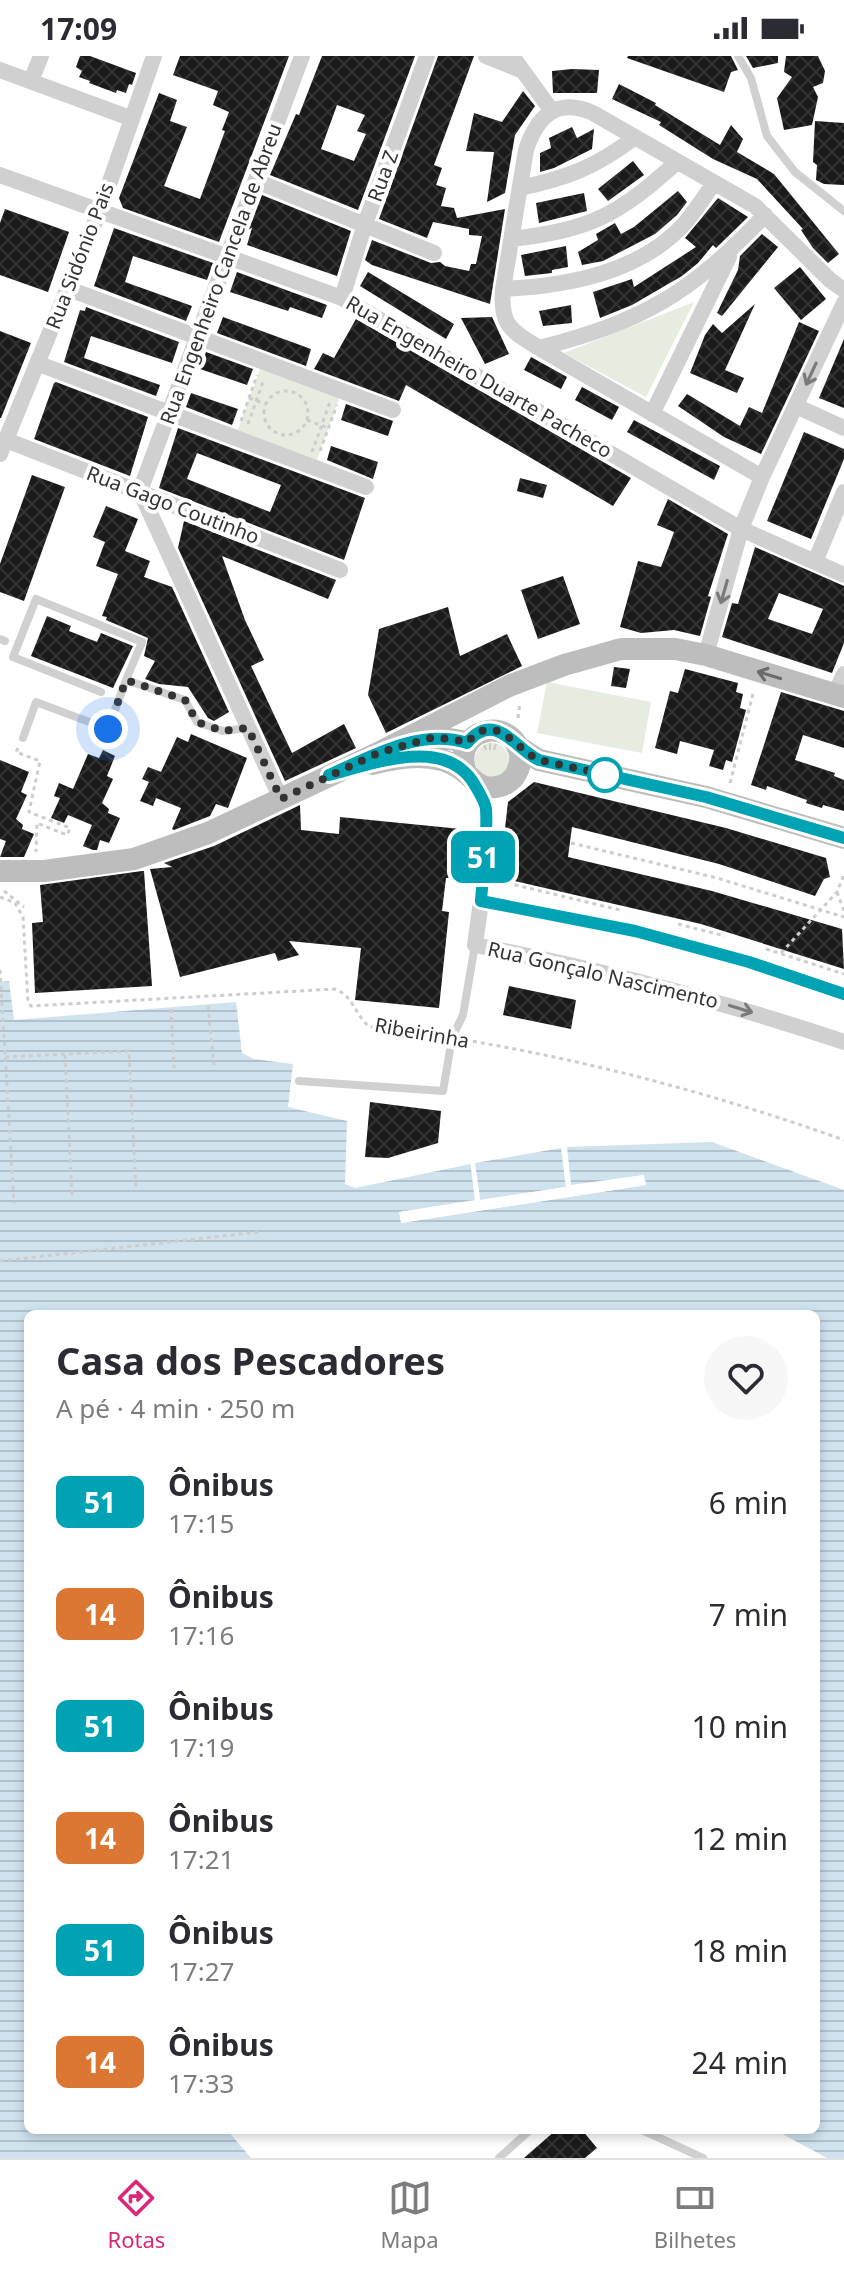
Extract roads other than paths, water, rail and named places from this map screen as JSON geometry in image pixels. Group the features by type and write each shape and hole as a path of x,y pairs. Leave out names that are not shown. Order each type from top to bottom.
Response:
{"street":[{"path":"31,81 41,56"},
{"name":"Rua Sidónio Pais","path":"2,448 100,210 154,56"},
{"name":"Rua Engenheiro Cancela de Abreu","path":"140,491 302,56"},
{"name":"Rua Z","path":"342,298 365,224 427,56"},
{"path":"486,56 516,63 552,111"},
{"path":"0,70 130,118"},
{"path":"762,477 519,336 507,324 501,309 503,289 529,140 541,118 552,111 563,107 583,109 746,200 844,290"},
{"path":"520,188 556,181 584,171 634,138"},
{"path":"512,239 557,233 600,219 642,193 677,162"},
{"name":"Rua Engenheiro Duarte Pacheco","path":"0,175 228,254 342,298 741,529 844,575"},
{"path":"256,181 434,253"},
{"path":"503,289 560,285 628,262 649,251 683,225 714,183"},
{"path":"539,348 586,336 663,303 696,281 734,248 765,215"},
{"path":"652,414 734,248"},
{"path":"69,289 198,336 337,393 393,410"},
{"path":"706,655 741,529 762,477 844,303"},
{"path":"39,364 169,414 312,463 366,487"},
{"path":"796,406 844,428"},
{"name":"Rua Gago Coutinho","path":"2,448 140,491 340,570"},
{"path":"140,491 281,799"},
{"path":"815,562 844,492"},
{"path":"0,871 35,871 134,859 208,833 329,775 514,693 564,665 621,649 675,649 841,689"},
{"path":"470,777 463,761 486,715 514,693"},
{"path":"378,753 431,738 474,738 493,730 505,733 517,746 539,760 706,797 844,838"},
{"path":"329,775 391,759 438,758 484,787 496,788 512,780 520,763 517,746"},
{"name":"Rua Gonçalo Nascimento","path":"470,777 486,806 481,901 475,945 579,965 695,995 844,1042"},
{"path":"481,901 635,931 749,962 844,994"}],"lane":[{"path":"738,56 751,78 767,136 795,172 844,211"},
{"path":"23,738 36,702 108,729 142,642 36,599 13,657 101,692"},
{"path":"126,680 185,700 197,722 223,731 248,728"},
{"path":"299,1081 443,1091 452,1038 463,1015 475,945"},
{"path":"499,2158 526,2134"},
{"path":"651,2134 703,2158"}],"water":[{"path":"9,981 14,1020 236,1002 242,1053 254,1059 293,1064 288,1107 347,1121 345,1184 355,1188 471,1164 475,1201 400,1212 401,1223 646,1185 644,1175 571,1185 567,1147 712,1142 844,1190 844,2158 827,2158 782,2134 820,2134 820,1310 24,1310 24,2134 230,2134 251,2158 0,2158 0,982"},
{"path":"561,1148 566,1187 480,1200 475,1163"}]}
